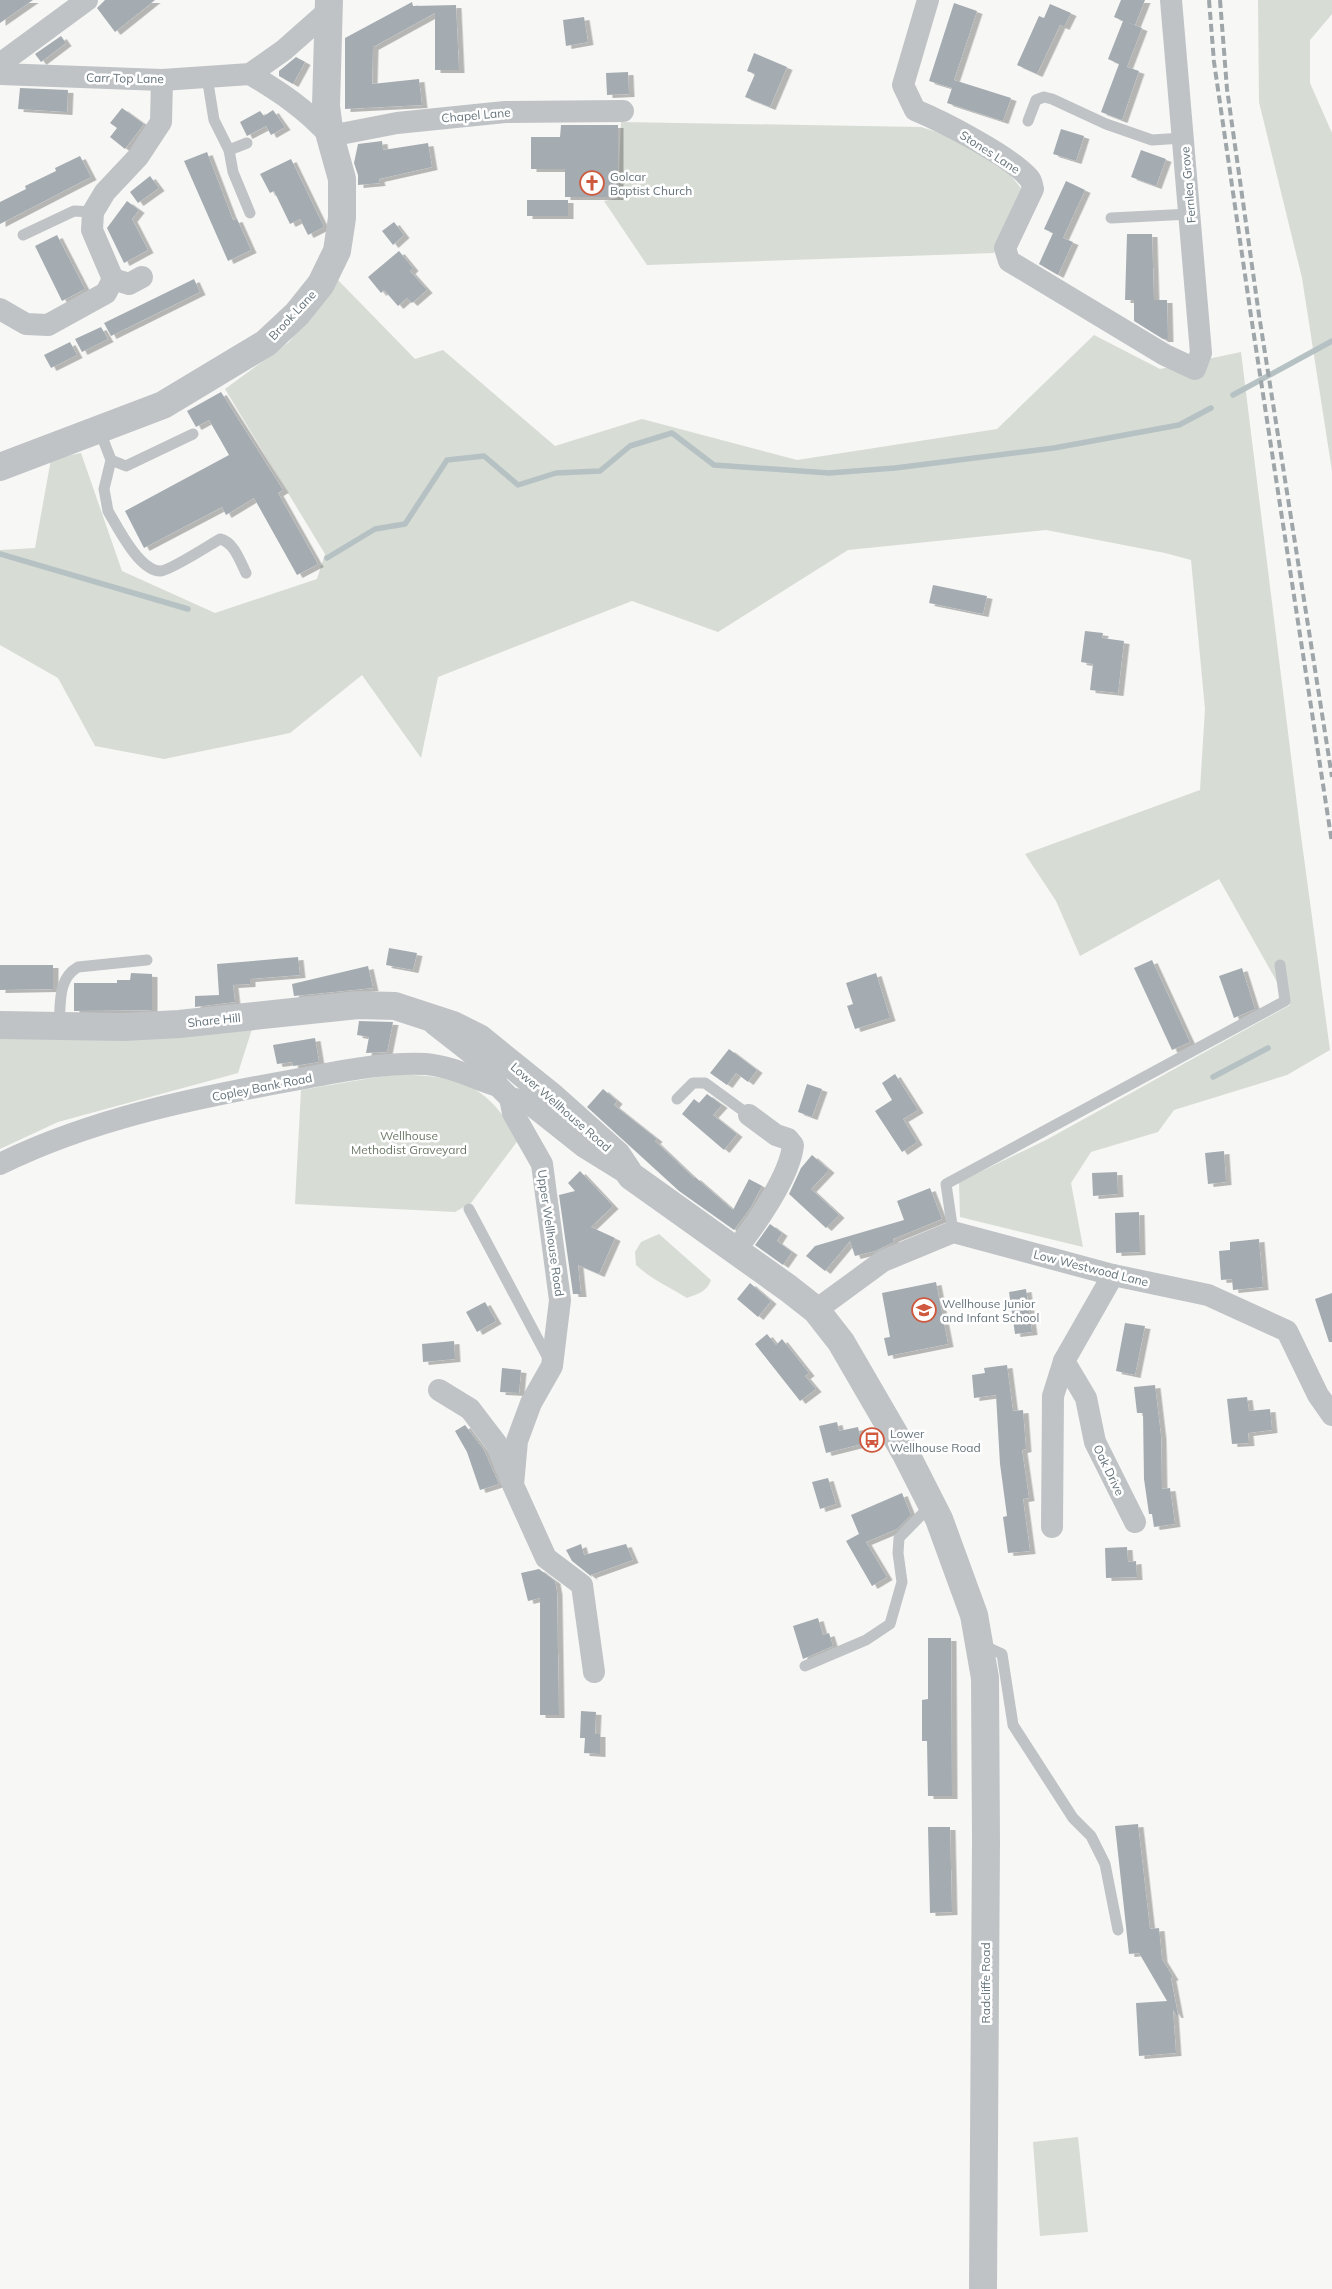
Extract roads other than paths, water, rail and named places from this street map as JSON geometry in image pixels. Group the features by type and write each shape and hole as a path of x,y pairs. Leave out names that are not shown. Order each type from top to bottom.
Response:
{"street":[{"path":"0,64 87,0"},
{"name":"Stones Lane","path":"928,0 903,85 915,110 935,118 1011,163 1031,180 1033,189 1005,248 1009,261 1165,355 1196,369"},
{"name":"Fernlea Grove","path":"1171,0 1201,354 1196,369"},
{"path":"330,136 311,114 285,94 250,74 284,50 336,4"},
{"name":"Brook Lane","path":"0,467 163,405 266,343 296,314 321,284 337,251 342,218 342,179 330,136 326,106 336,4"},
{"name":"Carr Top Lane","path":"0,74 162,80 250,74"},
{"path":"142,276 129,284 113,279 92,230 93,212 104,192 138,157 160,122 162,80"},
{"name":"Chapel Lane","path":"330,136 397,123 505,112 623,111"},
{"path":"0,309 26,324 48,326 106,293 113,279"},
{"name":"Share Hill","path":"0,1025 123,1027 179,1024 358,1005 395,1006 424,1017"},
{"path":"424,1017 489,1067 504,1092"},
{"name":"Lower Wellhouse Road","path":"424,1017 452,1025 479,1038 552,1097 617,1155 632,1176 816,1310 841,1342 906,1454 939,1519 974,1615 985,1678"},
{"name":"Copley Bank Road","path":"0,1164 30,1150 127,1116 255,1087 367,1066 426,1064 449,1068 526,1101 584,1147 613,1167 632,1176"},
{"name":"Upper Wellhouse Road","path":"504,1092 513,1113 542,1164 560,1300 552,1366 531,1403 517,1441 513,1485 546,1558 582,1585 594,1672"},
{"path":"735,1250 750,1232 764,1209 787,1166 793,1146 788,1140 776,1135 748,1115"},
{"path":"816,1310 883,1261 953,1232"},
{"name":"Low Westwood Lane","path":"953,1232 1113,1275 1208,1295 1287,1331 1318,1395 1332,1415"},
{"path":"1052,1527 1053,1396 1064,1362 1113,1275"},
{"name":"Oak Drive","path":"1064,1362 1086,1398 1095,1442 1135,1522"},
{"path":"439,1390 470,1409 496,1444 513,1485"},
{"name":"Radcliffe Road","path":"983,2289 986,1842 985,1678"}],"lane":[{"path":"207,77 214,120 229,150 233,172 250,213"},
{"path":"1028,121 1036,100 1044,97 1106,124 1152,140 1184,138"},
{"path":"229,150 246,143"},
{"path":"23,235 74,211 93,212"},
{"path":"1111,218 1190,214"},
{"path":"99,430 112,460 104,489 105,503 108,511 141,563 151,570 162,571 220,539 226,541 232,547 246,573"},
{"path":"112,460 126,466 193,434"},
{"path":"59,1026 63,983 66,975 78,967 146,960"},
{"path":"953,1232 946,1184 1277,1006 1284,1001 1280,965"},
{"path":"677,1099 694,1083 705,1083 748,1115"},
{"path":"469,1209 552,1366"},
{"path":"805,1666 866,1640 890,1624 902,1582 898,1553 899,1538 932,1504"},
{"path":"979,1643 1002,1654 1013,1726 1073,1818 1091,1836 1105,1864 1118,1930"}],"waterway":[{"path":"1233,395 1332,341"},
{"path":"327,558 375,529 405,524 447,460 484,456 518,485 556,473 600,471 630,446 672,433 714,465 829,473 895,468 1054,448 1179,425 1211,408"},
{"path":"0,554 188,609"},
{"path":"1213,1077 1268,1048"}],"railway":[{"path":"1209,0 1214,62 1251,316 1332,843"},
{"path":"1220,0 1227,89 1259,315 1332,777"}],"place":[{"name":"Golcar Baptist Church","path":"592,183"},
{"name":"Wellhouse Junior and Infant School","path":"924,1310"},
{"name":"Lower Wellhouse Road","path":"872,1440"}],"park label":[{"name":"Wellhouse Methodist Graveyard","path":"409,1142"}]}
